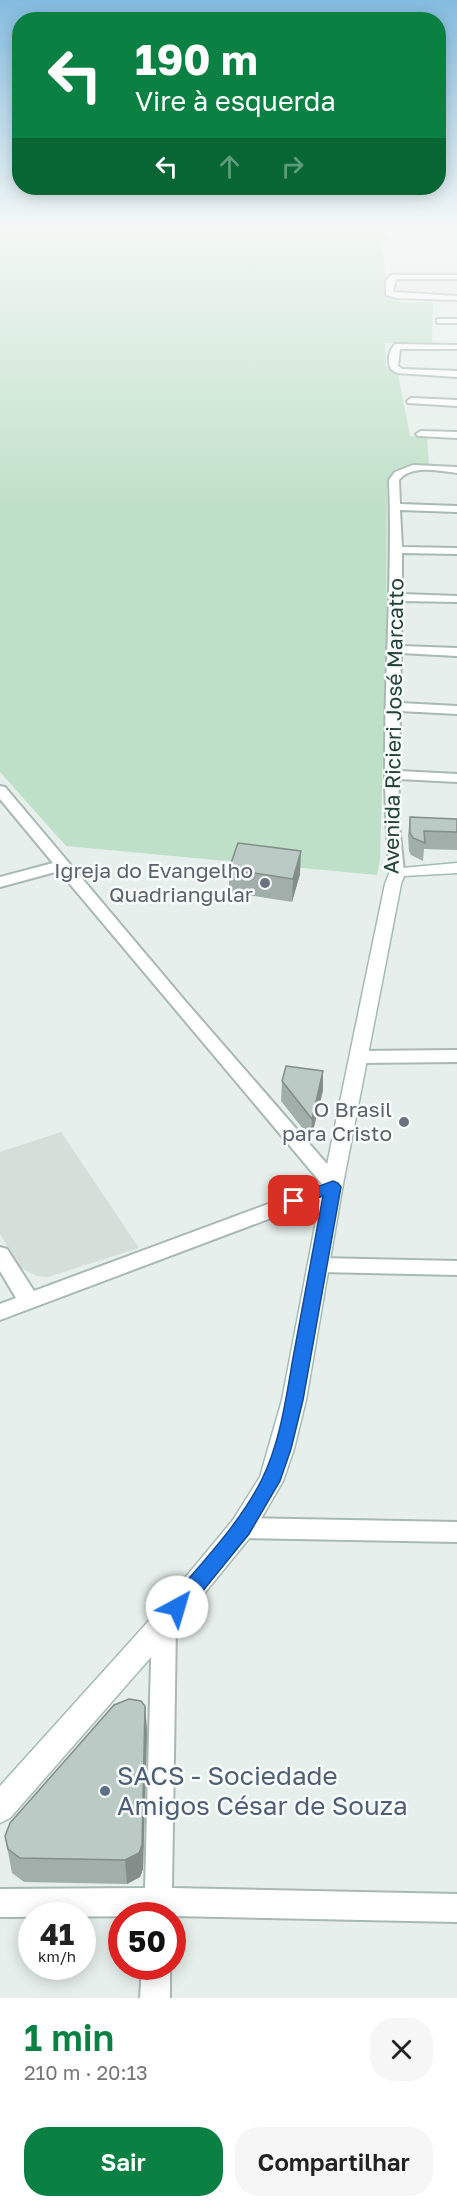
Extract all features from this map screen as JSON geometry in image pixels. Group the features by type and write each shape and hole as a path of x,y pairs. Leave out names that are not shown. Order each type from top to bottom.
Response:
{"main road":[{"path":"397,872 457,868"},
{"name":"Avenida Ricieri José Marcatto","path":"0,1808 164,1623 242,1528 271,1481 282,1449 294,1400 333,1185 397,872"}],"street":[{"path":"457,347 407,346 395,349 393,363 396,369 406,372 457,374"},
{"path":"411,401 457,403"},
{"path":"421,434 457,435"},
{"name":"Avenida Ricieri José Marcatto","path":"397,872 392,839 397,550 394,480 401,471 457,470"},
{"path":"394,507 457,509"},
{"path":"397,550 457,551"},
{"path":"396,597 457,599"},
{"path":"396,649 457,652"},
{"path":"394,707 457,710"},
{"path":"393,775 457,778"},
{"path":"0,790 333,1185 0,1311"},
{"path":"0,882 63,865"},
{"path":"359,1057 457,1056"},
{"path":"0,1254 28,1301"},
{"path":"320,1265 457,1268"},
{"path":"242,1528 457,1532"},
{"path":"158,1902 164,1623"},
{"path":"0,1903 108,1907"},
{"path":"186,1909 457,1908"},
{"path":"155,1998 156,1980"}],"shaded area":[{"path":"61,1132 139,1248 48,1277 37,1276 21,1268 0,1234 0,1152"}],"green space":[{"path":"0,321 433,321 432,344 385,343 386,366 398,374 410,436 427,437 429,467 410,467 398,471 393,474 387,486 386,643 380,860 377,875 66,846 0,772"}],"building":[{"path":"410,817 457,819 457,832 424,831 425,843 413,838 410,833"},
{"path":"238,843 301,851 293,879 229,869"},
{"path":"286,1066 323,1071 312,1119 282,1081"},
{"name":"SACS - Sociedade Amigos César de Souza","path":"129,1699 141,1701 145,1706 142,1845 139,1853 125,1860 20,1858 8,1849 5,1836 10,1823 114,1705"}],"place":[{"name":"Igreja do Evangelho Quadriangular","path":"265,883"},
{"name":"O Brasil para Cristo","path":"404,1122"},
{"name":"SACS - Sociedade Amigos César de Souza","path":"105,1791"}],"route":[{"path":"177,1607 242,1528 257,1506 271,1481 282,1449 294,1400 333,1187 294,1201"}]}
